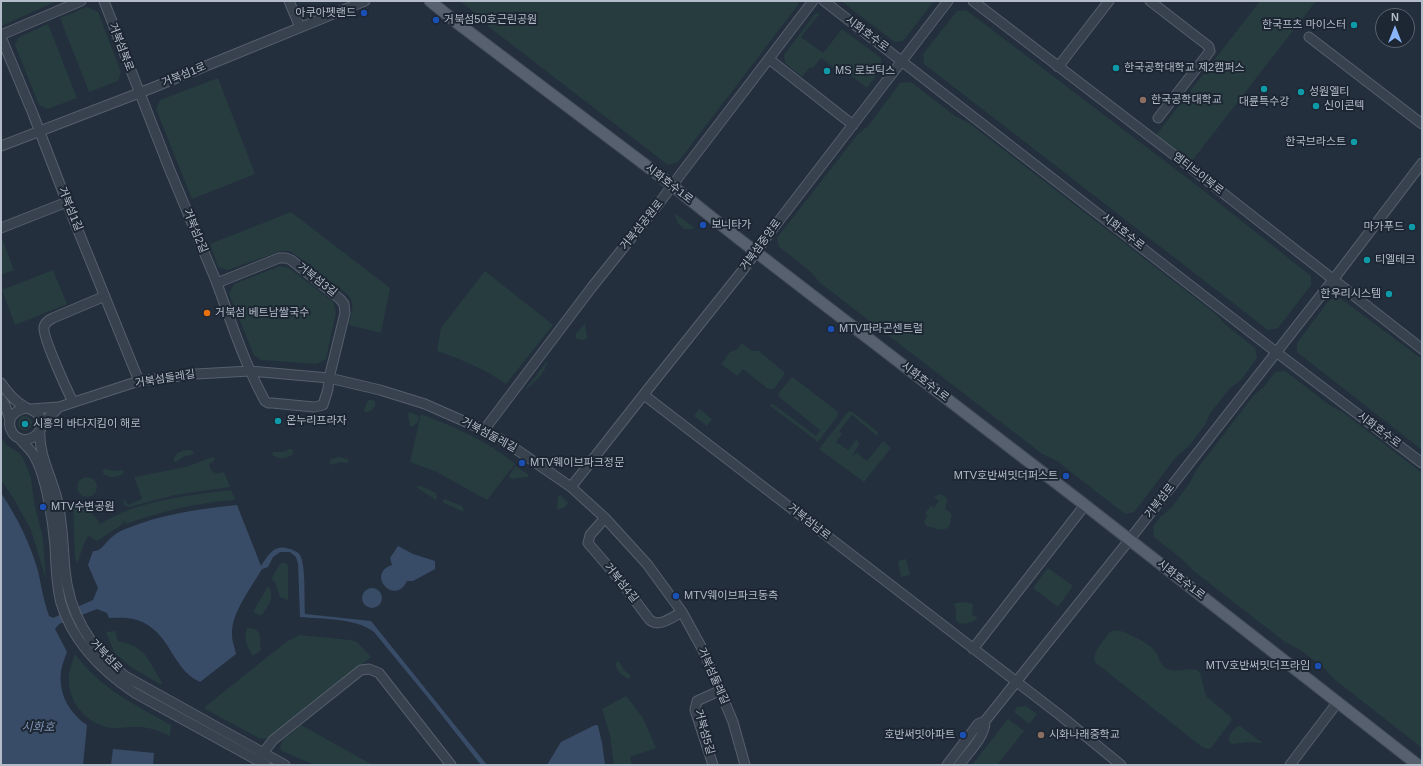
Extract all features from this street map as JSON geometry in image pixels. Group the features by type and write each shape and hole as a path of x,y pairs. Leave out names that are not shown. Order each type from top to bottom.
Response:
{"main road":[{"name":"시화호수1로","path":"430,1 1130,539 1337,703 1418,765"}],"street":[{"path":"1,36 81,1"},
{"name":"거북섬북로","path":"104,1 139,92"},
{"path":"290,1 300,27"},
{"name":"거북섬1로","path":"1,146 159,85 365,1"},
{"name":"거북섬공원로","path":"484,430 581,301 660,202 813,1"},
{"name":"시화호수로","path":"824,1 1276,352 1422,463"},
{"name":"거북섬중앙로","path":"572,487 743,270 948,1"},
{"name":"엠티브이북로","path":"973,1 1191,168 1422,349"},
{"path":"1058,67 1109,1"},
{"path":"1150,1 1208,44 1210,49 1210,51 1158,118"},
{"name":"거북섬1길","path":"1,36 139,382"},
{"path":"1309,37 1422,124"},
{"path":"769,59 854,125"},
{"name":"거북섬2길","path":"139,92 217,283 250,371 265,401 272,404 320,407 325,401 329,378"},
{"name":"거북섬로","path":"985,721 1333,280 1422,163"},
{"path":"1,228 67,202"},
{"name":"거북섬3길","path":"217,283 279,258 286,258 291,260 340,299 344,304 344,313 329,378"},
{"path":"73,402 49,347 44,332 44,326 46,322 52,318 105,296"},
{"name":"거북섬둘레길","path":"59,407 139,382 196,374 250,371 329,378 380,390 425,404 484,430 509,444 572,487 605,518 647,564 682,612 704,652 733,722 745,765"},
{"path":"1,383 9,393 39,415 41,427"},
{"name":"거북섬남로","path":"644,395 1016,683 1061,716 1122,765"},
{"path":"1,399 5,405 10,420 11,431 34,456 45,489 54,536 56,572 61,604 76,628"},
{"path":"10,420 16,411 28,408 59,407"},
{"path":"19,438 29,440 34,438 41,427 59,407"},
{"name":"거북섬로","path":"41,427 40,446 55,491 61,519 65,571 76,628 114,667 125,676 261,761 285,765"},
{"path":"973,649 1085,505"},
{"name":"거북섬4길","path":"605,518 590,536 588,543 618,578 649,619 656,624 662,623 682,612"},
{"path":"261,761 273,740 361,670 369,669 379,673 451,765"},
{"name":"거북섬5길","path":"713,765 695,710 695,705 697,701 720,690"},
{"path":"1290,765 1337,703"},
{"path":"947,765 978,724 985,721 985,729 981,736 959,765"}],"green space":[{"path":"1,1 57,1 1,26"},
{"path":"460,1 798,1 798,5 678,162 668,165 489,27 483,19"},
{"path":"841,1 934,1 903,41 895,42"},
{"path":"1260,1 1316,1 1188,166 1153,139"},
{"path":"87,7 98,12 121,72 118,81 89,92 60,18"},
{"path":"966,10 1195,184 1311,276 1311,285 1278,328 1268,330 924,64 923,54 957,11"},
{"path":"820,13 801,37 823,53 842,29 881,58 882,68 867,88 844,70 841,73 821,58 812,69 810,67 802,77 785,63 784,55 815,14"},
{"path":"48,24 77,98 48,109 39,105 15,45 19,37"},
{"path":"218,78 255,174 192,199 156,109 160,100"},
{"path":"911,82 955,116 969,123 1216,314 1225,324 1255,348 1257,358 1241,380 1229,389 1209,415 1205,425 1188,447 1177,456 1134,512 1125,514 1057,461 1041,453 819,282 810,271 779,247 777,238 858,134 869,125 900,83"},
{"path":"291,212 390,288 381,333 349,325 352,313 352,302 348,295 289,251 281,251 228,270 218,267 210,244"},
{"path":"674,213 695,228 684,229 678,223"},
{"path":"1,236 14,270 1,275"},
{"path":"280,266 289,268 333,302 336,312 326,359 317,364 261,360 254,355 229,294 234,284"},
{"path":"53,270 67,304 15,325 2,290"},
{"path":"485,271 553,325 506,384 473,365 437,351 441,328"},
{"path":"1340,298 1422,359 1422,450 1297,352 1297,343 1330,299"},
{"path":"585,323 587,338 583,340 577,339 576,334"},
{"path":"742,343 752,351 759,351 784,372 784,375 774,389 768,389 743,369 737,376 721,364 730,352 736,350"},
{"path":"548,360 542,374 524,391"},
{"path":"1285,371 1331,406 1344,413 1422,473 1422,748 1334,679 1325,669 1302,651 1285,642 1195,572 1184,561 1154,537 1153,527 1160,517 1171,508 1189,484 1197,469 1254,395 1264,387 1275,372"},
{"path":"791,378 794,378 838,412 837,417 818,442 769,405 773,404 816,436 820,430 778,396"},
{"path":"368,400 375,401 375,406 372,410 366,413 364,410"},
{"path":"699,409 712,419 707,426 694,416"},
{"path":"850,411 878,432 877,436 852,415 839,431 842,434 836,442 848,450 856,440 860,443 852,456 857,453 867,461 883,441 891,448 864,482 819,449"},
{"path":"410,412 419,416 418,422 412,427 410,426 408,414"},
{"path":"421,414 470,435 493,448 515,464 487,500 437,472 410,462"},
{"path":"25,416 30,418 32,423 30,428 25,430 20,428 18,423 20,418"},
{"path":"1,438 8,446 19,453 23,458 31,478 34,502 43,539 46,579 31,530 14,499 1,480"},
{"path":"290,449 293,450 293,454 285,458 280,458 272,454 273,452 283,452"},
{"path":"190,450 193,451 194,454 183,457 176,462 173,461 176,455 180,452"},
{"path":"213,457 215,460 209,464 212,471 216,473 224,472 230,487 175,495 129,507 125,506 123,501 125,500 128,505 142,499 134,477 186,467"},
{"path":"338,457 348,459 349,462 340,462 332,465 329,463 331,459"},
{"path":"515,466 528,474 528,477 510,479 509,476"},
{"path":"103,470 115,471 122,470 124,472 119,476 111,477 103,473"},
{"path":"87,477 94,480 97,487 94,494 87,497 80,494 77,487 80,480"},
{"path":"418,486 436,493 436,500 416,487"},
{"path":"231,490 235,500 179,508 126,524 124,521 123,524 97,541 88,536 77,564 75,557 73,508 90,512 96,517 100,524 114,516 146,504 198,494"},
{"path":"940,494 947,498 945,509 952,515 950,524 946,529 926,526 924,521 928,516 925,514 931,505 934,508 939,501 934,497"},
{"path":"560,495 568,503 565,507 558,510 558,497"},
{"path":"445,499 462,506 464,512 442,502"},
{"path":"906,559 910,575 901,577 898,561"},
{"path":"283,562 287,564 288,568 288,600 280,597 275,582 271,579 280,564"},
{"path":"1048,568 1073,586 1058,607 1033,588"},
{"path":"268,586 271,598 261,616 253,612"},
{"path":"961,602 971,603 973,605 972,615 978,618 963,624 957,622 956,608 953,604"},
{"path":"247,628 256,630 260,635 261,650 253,656 246,642 245,635"},
{"path":"1118,630 1137,638 1150,646 1155,651 1162,665 1167,669 1176,671 1193,669 1200,672 1206,696 1230,716 1232,720 1211,748 1208,749 1202,747 1096,663 1095,656 1098,648 1109,633"},
{"path":"115,631 118,641 135,647 146,656 162,684 131,667 114,652 106,632"},
{"path":"300,635 357,642 371,657 271,737 263,739 259,738 205,709 206,706 286,642"},
{"path":"75,654 96,678 108,687 131,703 171,725 170,736 156,730 142,727 110,728 85,716 74,701 69,684 69,671"},
{"path":"619,661 624,670 630,675 630,679 618,671 615,663"},
{"path":"626,696 643,718 656,748 630,757 632,765 614,765 610,735 602,709"},
{"path":"1026,706 1037,714 1029,724 1014,712 1017,707"},
{"path":"1008,719 1024,731 997,765 972,765"},
{"path":"301,725 373,765 315,765 282,751 280,747 283,740"},
{"path":"1238,726 1263,743 1230,743 1229,738 1232,731"}],"water":[{"name":"시화호","path":"1,493 18,521 27,540 38,571 44,601 49,616 53,618 93,600 98,588 88,565 93,551 99,550 117,533 154,519 195,510 237,505 261,566 271,552 277,548 290,549 296,551 300,555 304,575 305,614 371,621 487,765 481,765 374,632 367,627 349,622 300,617 298,564 296,557 290,552 280,552 273,557 268,567 262,569 238,609 232,635 236,654 200,682 190,676 176,660 157,632 148,625 137,620 126,618 109,618 107,613 97,609 59,624 55,629 67,652 61,671 61,687 63,695 75,715 87,725 83,765 1,765"},
{"path":"398,546 413,554 435,561 435,569 413,581 407,581 402,588 396,591 390,590 385,586 381,575 384,569 392,565 390,558"},
{"path":"372,588 379,591 382,598 379,605 372,608 365,605 362,598 365,591"},
{"path":"595,725 598,726 605,765 547,765 561,742"},
{"path":"113,749 154,753 153,765 111,765"}],"place":[{"name":"아쿠아펫랜드","path":"364,13"},
{"name":"거북섬50호근린공원","path":"436,20"},
{"name":"한국프츠 마이스터","path":"1354,25"},
{"name":"한국공학대학교 제2캠퍼스","path":"1116,68"},
{"name":"MS 로보틱스","path":"827,71"},
{"name":"대륜특수강","path":"1264,89"},
{"name":"성원엘티","path":"1301,92"},
{"name":"한국공학대학교","path":"1143,100"},
{"name":"신이콘텍","path":"1316,106"},
{"name":"한국브라스트","path":"1354,142"},
{"name":"보니타가","path":"703,225"},
{"name":"마가푸드","path":"1412,227"},
{"name":"티엘테크","path":"1367,260"},
{"name":"한우리시스템","path":"1389,294"},
{"name":"거북섬 베트남쌀국수","path":"207,313"},
{"name":"MTV파라곤센트럴","path":"831,329"},
{"name":"온누리프라자","path":"278,421"},
{"name":"시흥의 바다지킴이 해로","path":"25,424"},
{"name":"MTV웨이브파크정문","path":"522,463"},
{"name":"MTV호반써밋더퍼스트","path":"1066,476"},
{"name":"MTV수변공원","path":"43,507"},
{"name":"MTV웨이브파크동측","path":"676,596"},
{"name":"MTV호반써밋더프라임","path":"1318,666"},
{"name":"호반써밋아파트","path":"963,735"},
{"name":"시화나래중학교","path":"1041,735"}]}
